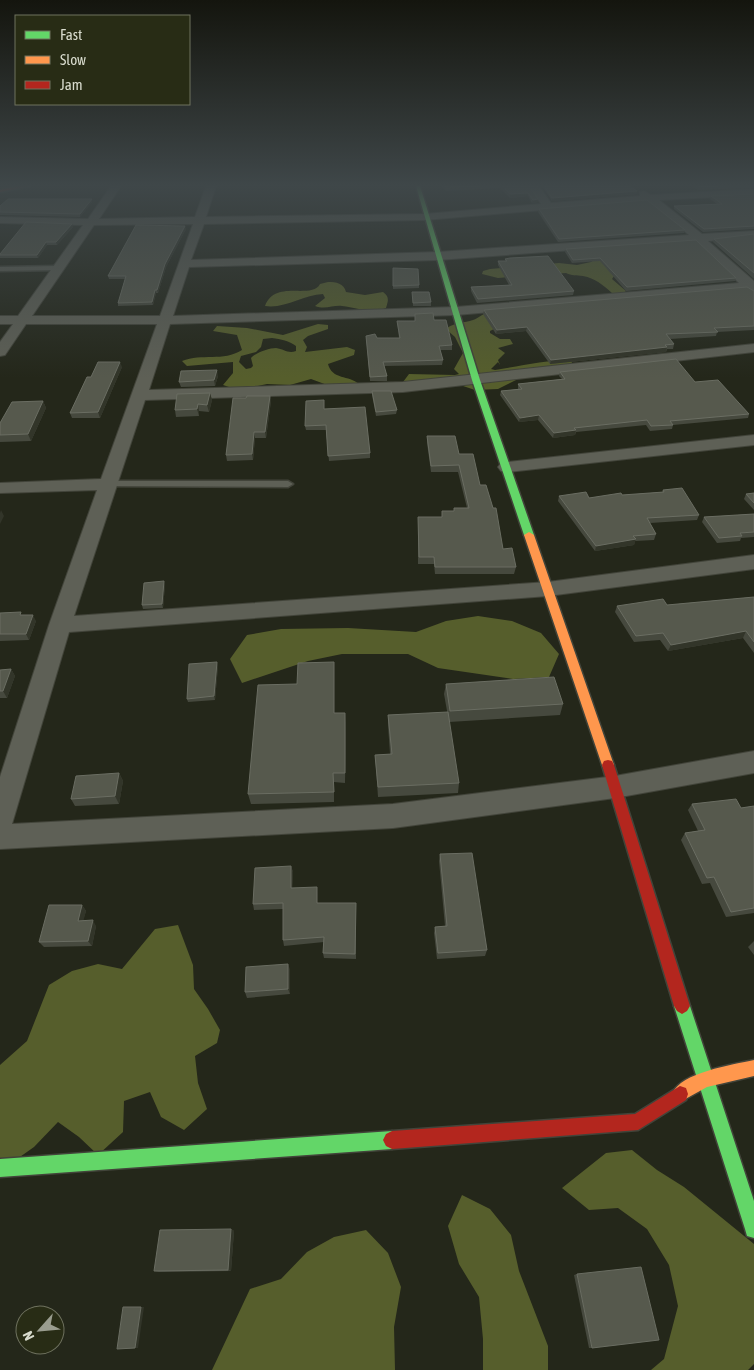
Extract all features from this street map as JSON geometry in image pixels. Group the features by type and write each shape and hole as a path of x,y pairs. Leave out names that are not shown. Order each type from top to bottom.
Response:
{"street":[{"path":"0,352 71,250"},
{"path":"0,820 60,625 188,250"},
{"path":"436,250 476,380 616,787 704,1079 754,1229"},
{"path":"183,264 438,256 517,250"},
{"path":"712,250 753,287"},
{"path":"0,320 164,320 456,311 753,287"},
{"path":"139,395 403,388 754,348"},
{"path":"507,466 754,440"},
{"path":"0,488 108,484"},
{"path":"60,625 548,589 754,562"},
{"path":"0,837 393,816 616,787 754,762"},
{"path":"0,1168 638,1122 704,1079 754,1068"}],"lane":[{"path":"0,268 58,268"},
{"path":"108,484 288,484"}],"green space":[{"path":"600,256 614,276 612,279 626,291 622,294 612,293 591,278 566,273 498,278 482,274 483,271 490,269 559,263 577,265 591,262"},
{"path":"328,282 342,285 346,292 365,295 383,292 388,297 386,308 370,311 342,306 322,308 315,306 325,298 323,294 280,306 265,306 270,298 277,293 309,290"},
{"path":"488,313 496,328 490,331 490,333 500,339 510,339 513,344 498,348 505,353 498,360 500,365 498,362 491,369 495,370 561,360 571,360 572,363 524,376 498,389 475,390 460,385 403,382 409,374 459,374 454,369 463,353 455,337 447,328"},
{"path":"318,324 328,325 328,329 308,336 303,340 307,347 305,352 347,347 355,350 354,355 328,364 333,373 359,384 330,386 311,379 290,385 267,384 243,389 232,388 223,385 233,373 233,362 187,366 182,361 227,356 242,350 237,335 213,331 217,326 247,328 283,335","holes":["272,338 293,344 296,346 296,351 288,352 276,348 262,351 251,358 253,366 246,369 239,362 241,356 256,352 261,347 263,339"]},
{"path":"478,616 512,621 541,633 559,654 549,677 513,679 438,668 408,654 342,654 308,661 242,683 230,659 247,635 281,629 348,628 416,632 446,621"},
{"path":"178,925 193,965 194,989 220,1030 217,1043 195,1056 198,1083 207,1109 184,1130 161,1117 150,1092 124,1101 123,1132 98,1155 79,1137 58,1122 34,1147 0,1171 0,1065 27,1041 49,985 72,971 98,964 122,969 155,929"},
{"path":"632,1150 657,1170 684,1187 754,1244 754,1364 748,1370 651,1370 664,1359 678,1306 669,1265 647,1229 618,1208 589,1210 562,1188 606,1153"},
{"path":"462,1195 490,1209 511,1235 519,1271 548,1346 548,1370 483,1370 483,1339 479,1297 459,1264 448,1226"},
{"path":"366,1230 388,1253 401,1287 394,1327 395,1370 212,1370 250,1289 281,1279 307,1252 334,1237"}],"building":[{"path":"3,250 41,250 37,255 0,254"},
{"path":"122,250 172,250 165,264 152,302 118,303 126,276 108,276"},
{"path":"567,250 706,250 736,278 627,287 600,258 573,260"},
{"path":"727,250 754,250 754,273"},
{"path":"548,256 574,291 478,299 471,287 512,285 498,261 507,261 505,259 510,258"},
{"path":"393,268 418,269 419,285 393,286"},
{"path":"747,287 754,291 754,326 714,328 718,332 666,334 674,344 665,345 667,347 551,360 527,327 497,330 484,310"},
{"path":"412,292 429,292 431,302 413,303"},
{"path":"433,313 434,320 446,320 452,345 439,346 443,360 383,362 387,376 370,377 366,336 375,334 377,338 400,338 397,321 415,321 415,314"},
{"path":"676,359 695,382 718,380 749,414 670,421 673,425 651,426 647,420 574,428 576,430 554,433 539,415 520,418 501,391 522,389 518,384 565,379 560,372"},
{"path":"98,362 120,362 98,412 70,413 87,377 91,377"},
{"path":"217,370 214,380 179,382 181,371"},
{"path":"372,391 391,391 397,410 376,412"},
{"path":"210,393 207,405 198,404 197,409 175,410 177,394"},
{"path":"247,396 270,396 265,432 254,432 252,454 226,455 233,398 246,398"},
{"path":"324,400 324,409 365,407 370,453 328,456 326,425 305,426 306,401"},
{"path":"43,401 28,434 0,435 0,423 12,402"},
{"path":"427,436 455,436 459,454 473,454 480,485 486,485 493,508 496,508 503,549 512,548 516,567 435,567 434,557 419,557 418,517 442,517 442,511 454,511 454,508 469,508 459,465 431,466"},
{"path":"682,488 699,515 647,518 656,534 633,536 636,539 596,546 559,496 586,492 589,498 621,493 622,495 664,492 663,490"},
{"path":"754,493 754,503 746,494"},
{"path":"754,514 754,532 740,533 742,536 719,538 704,517"},
{"path":"164,581 162,604 142,605 144,583"},
{"path":"754,597 754,642 746,631 671,645 663,633 636,636 617,606 663,599 667,605"},
{"path":"21,612 20,615 33,615 26,634 0,634 0,613"},
{"path":"217,662 214,696 187,699 189,664"},
{"path":"334,662 334,713 345,713 345,773 333,773 334,792 248,794 258,685 297,684 298,663"},
{"path":"11,669 3,691 0,691 0,670"},
{"path":"554,677 563,704 450,711 446,684"},
{"path":"448,712 459,783 378,787 375,755 392,754 388,715"},
{"path":"119,773 115,796 71,799 76,776"},
{"path":"736,799 741,808 754,806 754,908 731,912 714,877 707,878 685,833 705,830 692,804"},
{"path":"472,853 487,950 438,953 435,927 447,926 440,854"},
{"path":"291,866 291,888 317,887 317,903 356,903 355,954 323,953 324,937 283,940 283,903 253,904 255,868"},
{"path":"49,905 82,905 78,921 93,920 88,941 39,942"},
{"path":"288,964 288,989 245,992 246,967"},
{"path":"231,1229 228,1270 154,1271 160,1230"},
{"path":"641,1267 659,1340 592,1348 577,1274"},
{"path":"123,1307 141,1307 135,1348 117,1349"}],"traffic: fast":[{"path":"437,250 476,380 529,535"},
{"path":"682,1006 754,1229"},
{"path":"0,1168 392,1140"}],"traffic: slow":[{"path":"529,535 608,765"},
{"path":"680,1094 704,1079 754,1068"}],"traffic: jam":[{"path":"608,765 682,1006"},
{"path":"392,1140 638,1122 680,1094"}]}
